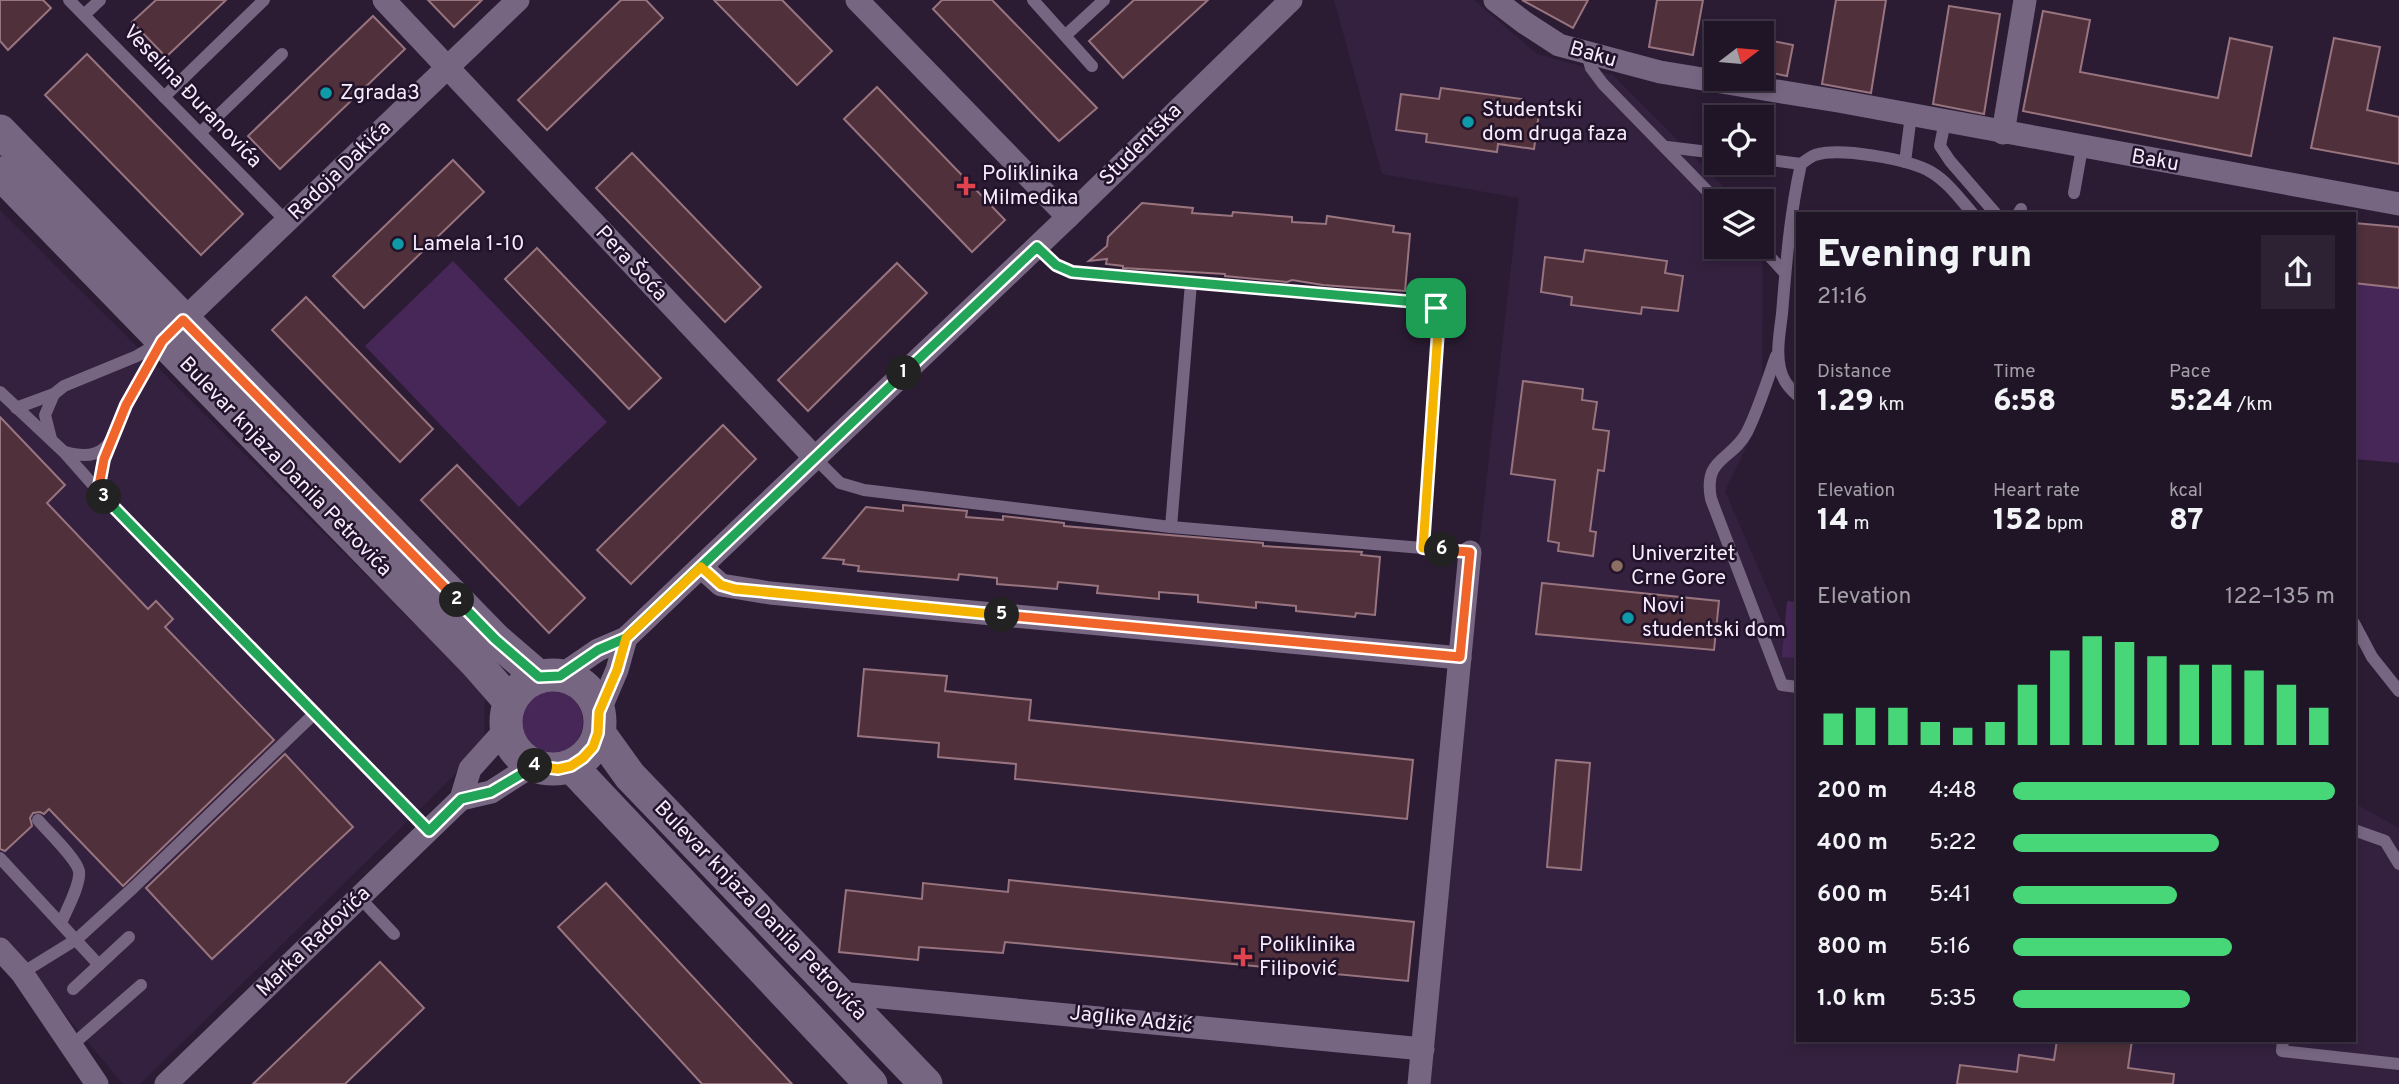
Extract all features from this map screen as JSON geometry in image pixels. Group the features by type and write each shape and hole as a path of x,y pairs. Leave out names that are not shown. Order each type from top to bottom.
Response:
{"main road":[{"name":"Bulevar knjaza Danila Petrovića","path":"0,131 173,331 475,662 508,716 511,744 520,756 533,765"},
{"name":"Bulevar knjaza Danila Petrovića","path":"0,173 173,331 495,639 549,677 573,680 584,688 594,699 599,723 630,776 926,1084"},
{"path":"508,716 517,691 549,677"},
{"path":"533,765 546,769 571,766 588,752 599,723"},
{"name":"Bulevar knjaza Danila Petrovića","path":"571,766 871,1084"}],"street":[{"name":"Pera Šoća","path":"384,0 815,458"},
{"name":"Radoja Dakića","path":"173,331 518,0"},
{"path":"857,0 1068,217"},
{"name":"Studentska","path":"549,677 626,638 1037,247 1291,0"},
{"name":"Baku","path":"1495,0 1559,45 1660,72 2399,204"},
{"path":"2003,133 2025,0"},
{"path":"1419,1084 1470,552"},
{"path":"701,567 721,585 770,593 1460,657"},
{"path":"599,723 626,638"},
{"name":"Marka Radovića","path":"166,1084 461,799 470,769 508,716"},
{"name":"Marka Radovića","path":"461,799 491,792 533,765"},
{"path":"0,949 22,973 97,1084"},
{"name":"Jaglike Adžić","path":"839,993 1423,1049"}],"lane":[{"name":"Veselina Đuranovića","path":"69,0 287,222"},
{"path":"84,15 100,0"},
{"path":"164,97 264,0"},
{"path":"1033,0 1091,66"},
{"path":"1066,35 1104,0"},
{"path":"200,133 282,54"},
{"path":"1587,54 1591,68 1603,84 1706,189"},
{"path":"1905,162 1911,115"},
{"path":"1945,121 1940,146 1994,212"},
{"path":"1667,147 1704,151"},
{"path":"2074,193 2082,148"},
{"path":"1774,161 1801,164 1814,156 1830,152 1905,162 1932,173 1955,192 1971,212"},
{"path":"1796,394 1784,381 1779,349 1785,273 1801,164"},
{"path":"1037,247 1056,265 1072,272 1428,303 1436,308 1439,316 1437,355 1423,548"},
{"path":"1772,259 1785,273"},
{"path":"1171,527 1191,283"},
{"path":"16,408 54,394 64,386 137,356 173,331"},
{"path":"98,491 101,469 126,405 173,331"},
{"path":"1779,349 1746,434 1714,468 1708,484 1782,685 1796,687"},
{"path":"0,392 64,452 98,491 429,831"},
{"path":"51,440 45,415 54,394"},
{"path":"64,452 78,456 89,455 110,444"},
{"path":"815,458 840,483 856,489 1171,527 1470,552"},
{"path":"2356,627 2372,657 2399,691"},
{"path":"22,973 77,939 315,713"},
{"path":"38,820 79,871 78,881 61,923"},
{"path":"2356,831 2385,841 2399,864"},
{"path":"0,858 99,965"},
{"path":"360,898 394,934"},
{"path":"73,989 129,937"},
{"path":"72,1046 141,985"},
{"path":"2283,1042 2282,1051 2399,1064"}],"shaded area":[{"name":"Univerzitet Crne Gore","path":"1334,0 1474,0 1537,54 1613,75 1704,167 1704,175 1712,175 1726,189 1704,189 1704,259 1763,259 1762,388 1759,421 1725,491 1796,656 1796,1042 2356,1042 2356,804 2399,828 2399,1084 1423,1084 1463,685 1519,198 1382,174"},
{"path":"0,210 485,694 484,746 140,1084 123,1084 0,937"},
{"path":"453,261 607,422 519,507 365,346"},
{"path":"2356,283 2399,288 2399,463 2356,459"},
{"path":"1787,601 1796,602 1796,658 1782,657"},
{"path":"546,691 558,691 574,700 581,710 581,734 574,744 558,753 546,753 535,748 526,739 521,728 521,716 526,705 535,696"}],"building":[{"path":"0,0 43,0 51,8 8,50 0,41"},
{"path":"156,0 226,0 166,57 132,22"},
{"path":"428,0 482,0 454,27"},
{"path":"621,0 646,0 663,18 547,130 518,100"},
{"path":"714,0 782,0 832,51 797,85"},
{"path":"942,0 992,0 1097,108 1059,141 933,9"},
{"path":"1134,0 1208,0 1123,78 1089,41"},
{"path":"1522,0 1588,0 1573,28"},
{"path":"1657,0 1703,0 1693,55 1649,47"},
{"path":"1836,0 1886,0 1871,93 1822,84"},
{"path":"1949,6 2000,14 1984,114 1933,104"},
{"path":"2043,11 2090,20 2080,72 2218,98 2230,38 2272,47 2251,156 2023,111"},
{"name":"Zgrada3","path":"373,16 405,49 280,169 248,136"},
{"path":"2334,38 2380,47 2367,110 2399,117 2399,164 2311,148"},
{"path":"1774,41 1793,45 1787,76 1774,73"},
{"path":"87,54 243,214 201,255 45,95"},
{"path":"877,87 1005,220 972,252 844,119"},
{"name":"Studentski dom druga faza","path":"1441,88 1522,99 1521,111 1539,113 1534,149 1498,144 1497,152 1426,142 1427,134 1396,130 1401,94 1439,99"},
{"path":"632,153 761,287 725,322 596,188"},
{"name":"Lamela 1-10","path":"453,160 484,192 364,308 333,276"},
{"path":"1142,203 1193,208 1192,213 1232,216 1233,212 1292,217 1292,222 1326,224 1327,216 1394,226 1393,232 1410,234 1405,291 1292,280 1287,282 1225,274 1123,268 1106,264 1107,259 1089,261 1107,246 1108,237"},
{"path":"2356,223 2399,227 2399,288 2356,283"},
{"path":"537,248 661,378 629,409 505,279"},
{"path":"1585,250 1667,261 1665,273 1683,276 1678,311 1642,307 1641,314 1571,305 1572,297 1541,292 1545,257 1583,262"},
{"path":"897,263 927,293 808,411 778,380"},
{"path":"306,297 433,429 400,462 272,330"},
{"path":"1523,381 1583,389 1582,400 1597,402 1593,429 1609,431 1604,471 1598,470 1590,531 1596,532 1593,556 1558,551 1559,543 1548,541 1555,480 1511,474"},
{"path":"0,417 65,485 47,503 148,609 156,601 173,619 165,627 274,740 123,886 49,809 44,814 33,813 30,818 32,826 5,851 0,849"},
{"path":"723,425 756,459 631,584 597,550"},
{"path":"457,465 585,598 549,633 421,500"},
{"path":"903,505 967,511 966,517 1003,520 1003,516 1064,523 1064,526 1263,543 1263,546 1362,552 1361,555 1380,557 1375,615 1356,613 1355,617 1296,611 1296,606 1256,602 1256,608 1198,602 1198,595 1159,592 1159,599 1097,593 1098,586 1058,582 1057,589 997,584 997,578 959,574 958,580 858,571 859,566 843,564 844,560 823,558 866,507 903,511"},
{"name":"Novi studentski dom","path":"1542,583 1719,601 1714,650 1536,634"},
{"path":"864,669 947,676 945,691 1031,700 1029,720 1413,760 1407,819 1015,779 1016,764 938,757 939,743 858,736"},
{"path":"285,754 353,827 212,959 146,888"},
{"path":"1556,760 1590,763 1581,870 1547,867"},
{"path":"1009,880 1414,922 1408,981 1005,942 1003,953 919,947 918,960 839,952 846,890 922,899 923,883 1008,892"},
{"path":"606,883 792,1084 702,1084 558,927"},
{"path":"380,962 424,1008 345,1084 253,1084"},
{"path":"2057,1042 2132,1042 2128,1068 2174,1074 2173,1084 1957,1084 1960,1065 2017,1072 2019,1055 2054,1060"}],"place":[{"name":"Zgrada3","path":"326,93"},
{"name":"Studentski dom druga faza","path":"1468,122"},
{"name":"Poliklinika Milmedika","path":"966,186"},
{"name":"Lamela 1-10","path":"398,244"},
{"name":"Univerzitet Crne Gore","path":"1617,566"},
{"name":"Novi studentski dom","path":"1628,618"},
{"name":"Poliklinika Filipović","path":"1243,957"}],"route":[{"path":"1436,308 1428,303 1072,272 1060,268 1037,247 626,638 598,650 560,676 539,677 495,639 183,320 162,341 126,405 104,459 98,491 429,831 461,799 491,792 533,765 558,769 571,766 583,758 593,747 600,723 599,712 617,670 626,638 701,567 721,585 735,589 1460,657 1470,552 1423,548 1439,316 1436,308"}]}
